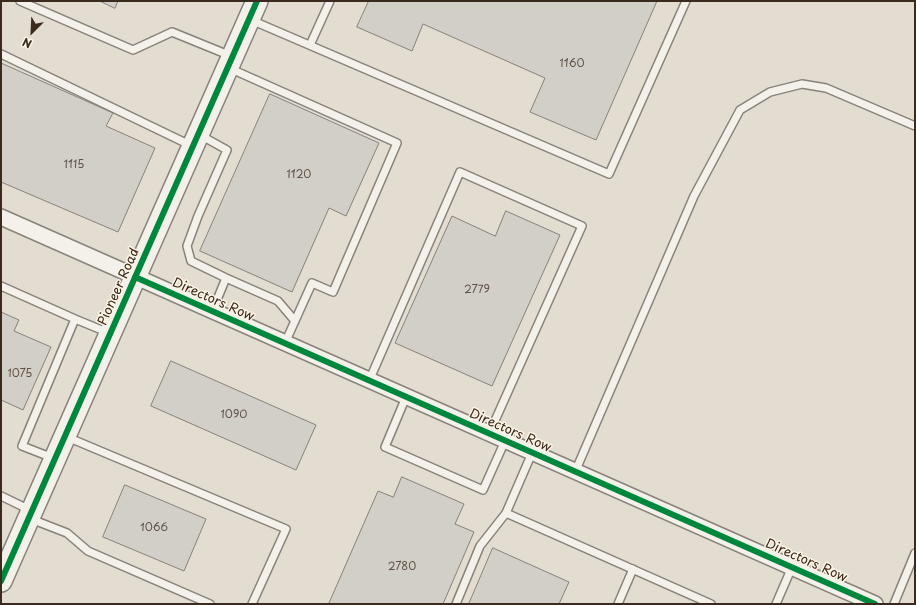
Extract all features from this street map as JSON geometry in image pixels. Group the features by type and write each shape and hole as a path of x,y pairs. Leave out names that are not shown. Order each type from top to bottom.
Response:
{"street":[{"name":"Pioneer Road","path":"1,581 253,10"},
{"name":"Directors Row","path":"1,217 212,312 875,604"}],"lane":[{"path":"20,1 133,50 172,32 230,62 397,143 333,292 312,283 285,344"},
{"path":"310,45 330,1"},
{"path":"253,10 310,45 609,174 686,1"},
{"path":"1,54 196,140 227,150 198,216 187,246 191,261 278,301 295,321"},
{"path":"575,472 694,196 740,110 770,92 802,84 826,88 915,126"},
{"path":"369,381 460,172 582,226 489,434"},
{"path":"212,312 226,278"},
{"path":"1,286 74,319 110,333"},
{"path":"55,459 22,446 74,319"},
{"path":"406,397 385,447 483,490 505,441"},
{"path":"65,437 286,529 252,604"},
{"path":"456,604 480,546 506,513 532,453"},
{"path":"1,496 67,533 88,551 210,604"},
{"path":"506,513 711,604"},
{"path":"894,604 915,554"},
{"path":"776,604 792,567"},
{"path":"618,604 633,569"}],"shaded area":[{"path":"1,1 915,1 915,604 1,604"}],"building":[{"path":"100,1 118,1 115,8"},
{"path":"369,1 657,1 596,140 530,112 545,78 423,24 412,51 357,27"},
{"path":"1,63 113,113 106,126 155,148 118,232 1,182"},
{"path":"270,94 379,143 346,216 329,208 292,292 200,251"},
{"path":"506,211 560,235 492,386 395,343 452,216 495,236"},
{"path":"1,312 19,320 14,331 51,347 23,410 1,400"},
{"path":"171,361 316,425 296,470 151,406"},
{"path":"402,477 464,504 455,524 474,532 443,604 329,603 378,491 393,497"},
{"path":"125,485 206,519 184,571 103,537"},
{"path":"493,548 569,582 559,604 469,604"}],"cycle path":[{"path":"1,581 257,1"},
{"path":"135,277 875,604"}]}
